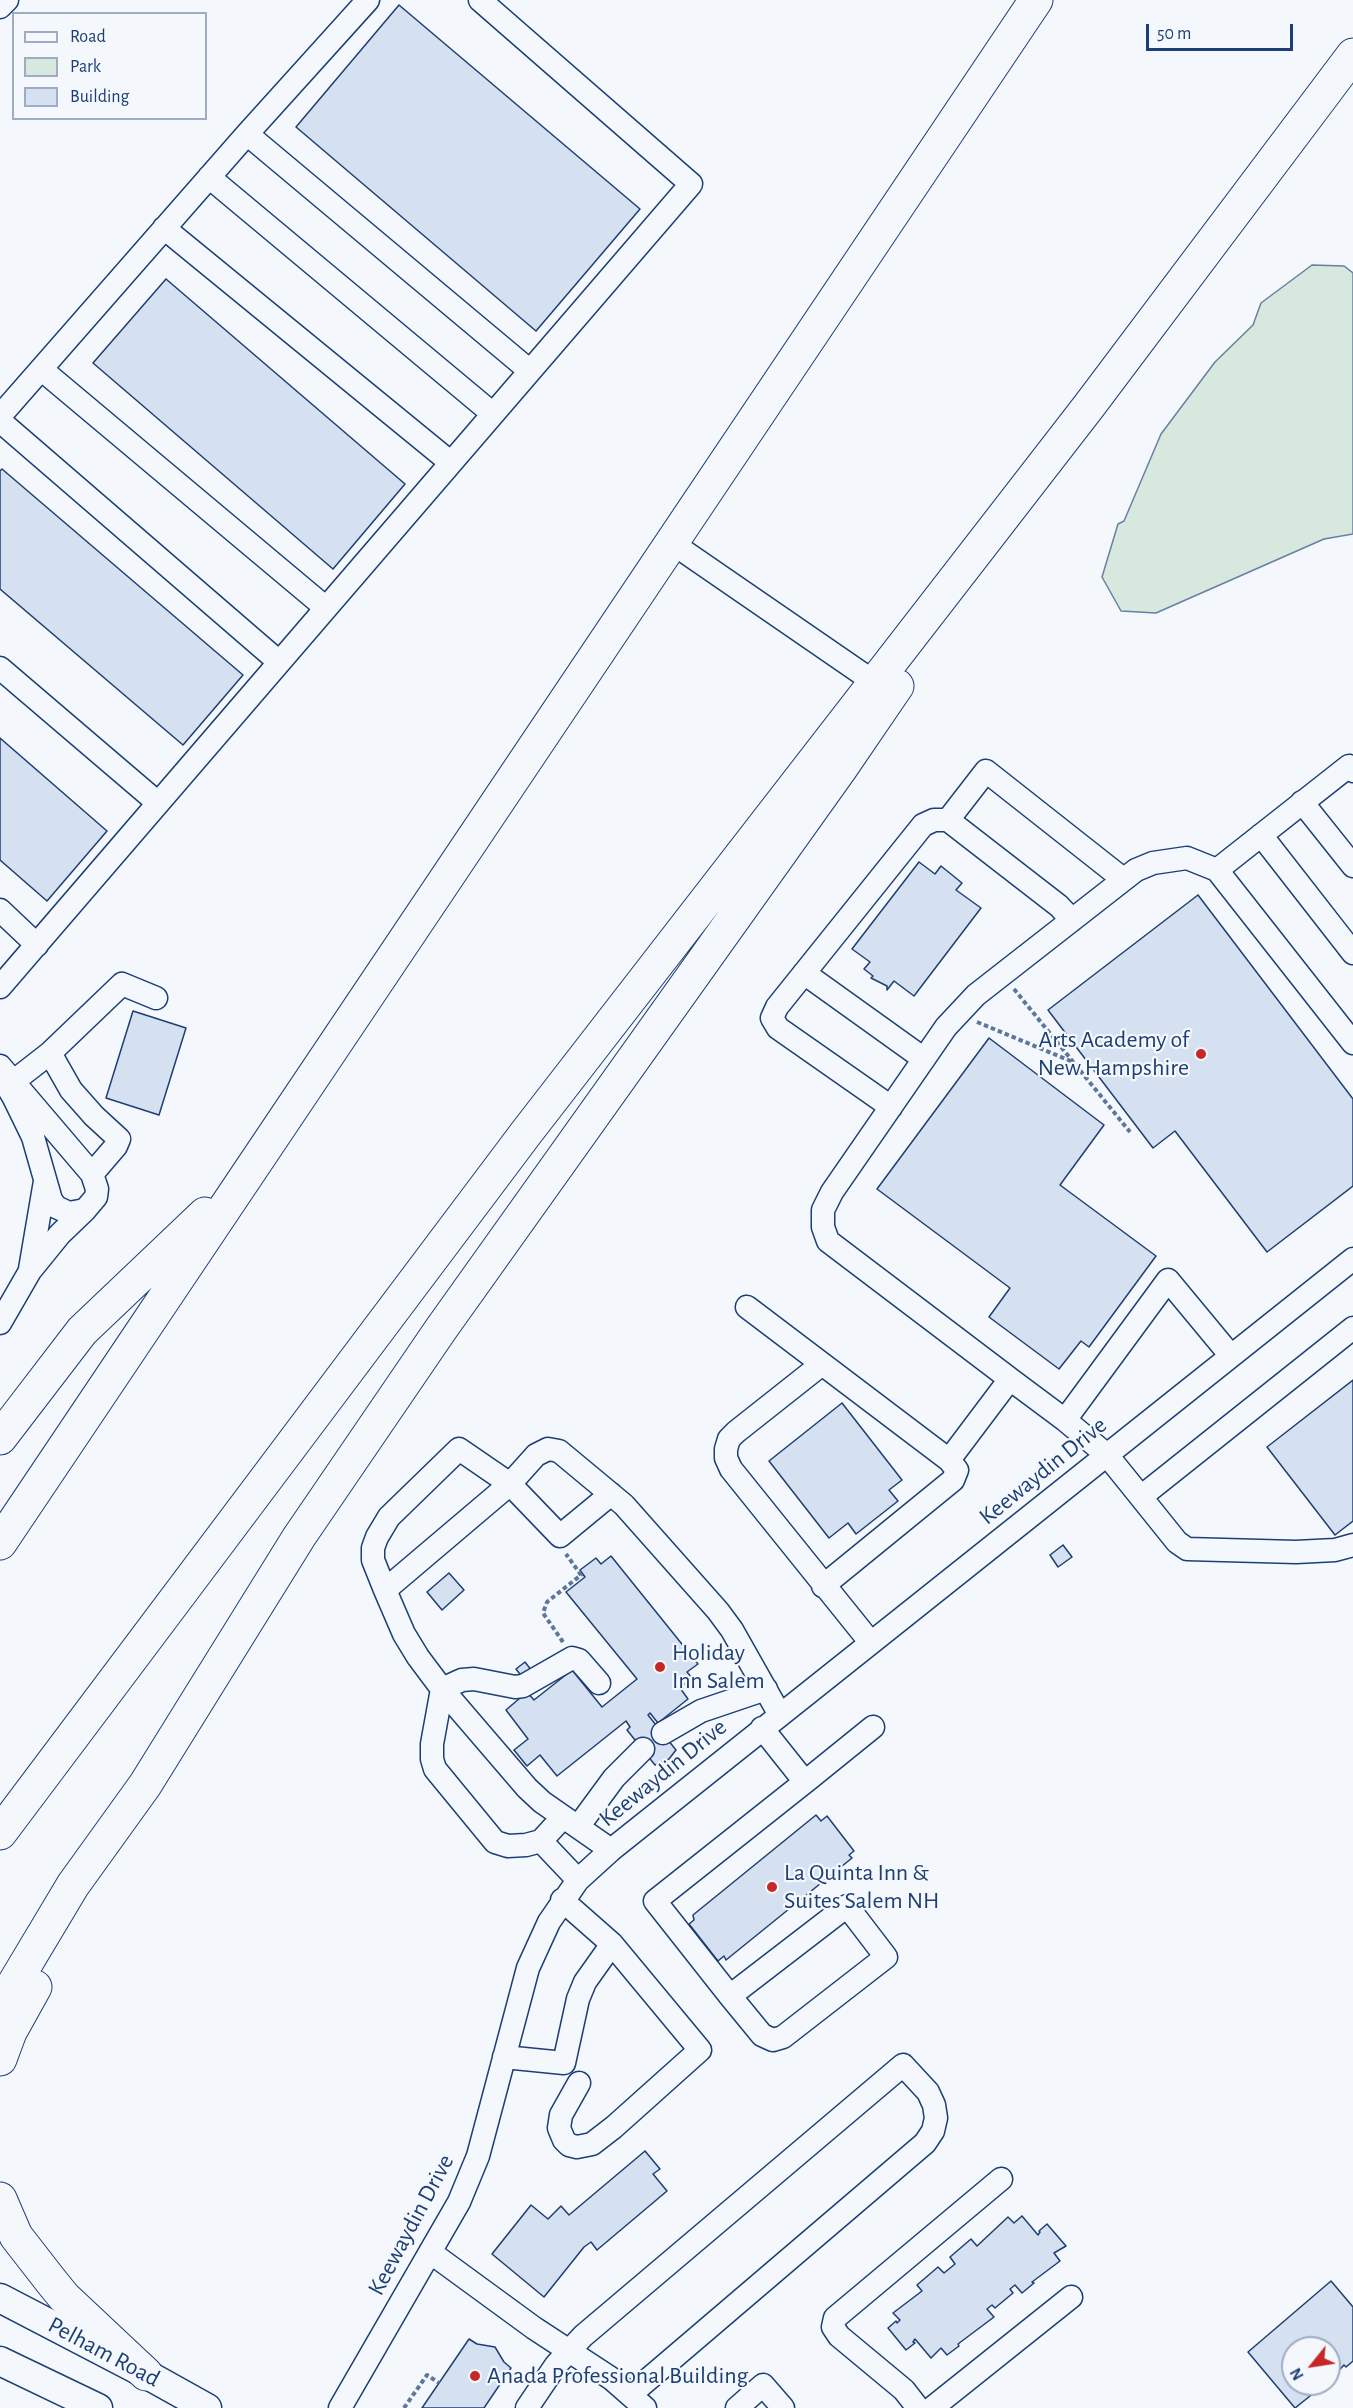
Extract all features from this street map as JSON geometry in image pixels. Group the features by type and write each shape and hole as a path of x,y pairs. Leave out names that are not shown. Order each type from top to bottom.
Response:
{"highway":[{"path":"0,1543 1036,0"},
{"path":"0,1833 526,1133 1089,406 1353,55"},
{"path":"0,2007 73,1885 145,1785 299,1537 441,1329 841,768 1089,406"},
{"path":"0,1438 82,1331 248,1173"},
{"path":"0,2059 10,2032 90,1894 145,1785"},
{"path":"0,2199 16,2236 44,2273 64,2296 146,2373"}],"main road":[{"name":"Pelham Road","path":"0,2298 146,2373 207,2408"},
{"path":"0,2361 98,2408"}],"street":[{"path":"0,7 7,0"},
{"path":"0,416 247,134 368,0"},
{"path":"0,987 691,184 480,0"},
{"path":"247,134 530,371"},
{"path":"209,177 493,414"},
{"path":"164,228 450,462"},
{"path":"41,369 326,608"},
{"path":"0,422 279,662"},
{"path":"672,543 874,682"},
{"path":"0,668 158,803"},
{"path":"1217,870 1349,766 1353,771"},
{"path":"948,820 986,771 1123,879"},
{"path":"1302,802 1353,866"},
{"path":"891,1107 778,1028 772,1018 777,1007 923,825 934,820 948,820 1059,906 1072,921"},
{"path":"1261,835 1353,953"},
{"path":"1353,1043 1217,870 1187,858 1153,863 1123,879 976,995 957,1014 832,1192 823,1210 823,1227 828,1241 1065,1420 1107,1455 1177,1542 1187,1549 1296,1552 1335,1550 1353,1545"},
{"path":"0,910 37,945"},
{"path":"804,973 924,1059"},
{"path":"5,1074 50,1053 122,984 156,998"},
{"path":"50,1053 71,1090 119,1139 116,1146 92,1174"},
{"path":"0,1323 30,1271 60,1234 96,1197 97,1189 92,1174 5,1074"},
{"path":"5,1074 33,1137 51,1200 56,1207 69,1213 85,1210"},
{"path":"30,1271 45,1181"},
{"name":"Keewaydin Drive","path":"340,2408 459,2202 478,2156 528,1968 562,1900 578,1880 611,1850 771,1721 1353,1259"},
{"path":"1065,1420 1168,1280 1231,1356"},
{"path":"747,1307 949,1460 957,1470 953,1480 823,1586"},
{"path":"1142,1496 1353,1328"},
{"path":"822,1364 736,1432 729,1439 726,1458 731,1469 871,1643"},
{"path":"949,1460 1010,1379"},
{"path":"611,1494 560,1536 510,1484 459,1449 389,1517 376,1537 373,1548 373,1560 404,1634 418,1658 442,1689 527,1788 542,1802 611,1850"},
{"path":"386,1590 510,1484 536,1455 548,1449 558,1451 624,1505 718,1611 732,1630 766,1689 771,1721 805,1782"},
{"path":"442,1689 462,1680 474,1679 523,1686 572,1658 579,1660 599,1683"},
{"path":"442,1689 432,1744 432,1760 435,1769 495,1842 508,1846 541,1841 570,1822 642,1749"},
{"path":"663,1733 701,1711 766,1689"},
{"path":"730,1996 847,1906 886,1957 783,2037 773,2040 762,2035 730,1996 656,1901 873,1727"},
{"path":"541,1841 578,1880"},
{"path":"562,1900 612,1944 700,2050 600,2138 592,2144 577,2147 569,2145 564,2140 559,2128 561,2115 579,2083"},
{"path":"504,2056 564,2064 578,1999 585,1982 612,1944"},
{"path":"430,2252 568,2351 590,2363 638,2401 925,2143 933,2131 936,2118 934,2105 928,2092 903,2065 583,2336 568,2351 527,2408"},
{"path":"918,2408 904,2390 839,2336 833,2327 835,2318 1001,2179"},
{"path":"932,2408 1071,2297"},
{"path":"737,2408 763,2385 783,2408"}],"path":[{"path":"1002,974 1130,1132"},
{"path":"957,1014 1074,1062"},
{"path":"560,1536 565,1552 581,1575 547,1602 543,1613 572,1658"},
{"path":"404,2408 427,2375 439,2383"}],"green space":[{"path":"1312,265 1344,266 1353,273 1353,534 1324,539 1156,613 1121,611 1102,577 1118,524 1124,521 1161,434 1215,362 1253,325 1261,303"}],"building":[{"path":"399,5 640,209 536,331 296,127"},
{"path":"166,279 405,484 333,569 93,363"},
{"path":"2,469 243,675 183,745 0,589 0,471"},
{"path":"0,738 107,831 47,901 0,860"},
{"path":"919,862 935,874 941,866 962,883 956,890 981,908 914,996 894,981 887,990 887,986 871,978 873,976 864,969 870,962 852,949"},
{"name":"Arts Academy of New Hampshire","path":"1198,895 1353,1099 1353,1186 1267,1252 1175,1131 1153,1148 1048,1010"},
{"path":"133,1011 186,1028 159,1115 106,1098"},
{"path":"989,1038 1104,1125 1060,1185 1156,1256 1089,1347 1081,1341 1059,1369 989,1317 1010,1288 877,1189"},
{"path":"1353,1380 1353,1521 1335,1535 1267,1447"},
{"path":"842,1403 902,1480 889,1490 898,1501 856,1534 848,1523 829,1538 769,1461"},
{"path":"1063,1545 1072,1557 1058,1567 1050,1555"},
{"name":"Holiday Inn Salem","path":"611,1556 698,1664 687,1672 692,1678 680,1688 688,1699 658,1723 650,1713 648,1715 676,1750 669,1759 655,1765 627,1730 630,1727 626,1721 557,1776 540,1755 527,1766 514,1750 528,1739 506,1710 527,1692 534,1700 572,1670 602,1707 637,1679 566,1592 585,1577 580,1570 596,1558 601,1564"},
{"path":"449,1573 464,1590 442,1610 427,1592"},
{"path":"525,1662 532,1671 523,1678 516,1669"},
{"name":"La Quinta Inn & Suites Salem NH","path":"816,1815 821,1821 827,1816 854,1851 849,1855 852,1858 726,1960 724,1956 718,1961 689,1924 694,1920 693,1915"},
{"path":"645,2151 660,2169 653,2174 667,2191 597,2250 591,2242 584,2247 544,2297 492,2254 531,2205 548,2219 561,2206 569,2215"},
{"path":"1022,2216 1038,2235 1047,2224 1066,2246 1054,2253 1060,2261 1032,2282 1034,2283 1022,2293 1015,2285 1010,2289 1013,2293 995,2308 992,2305 987,2309 994,2317 947,2355 941,2348 931,2358 915,2339 913,2342 915,2343 906,2350 888,2328 900,2320 893,2313 922,2291 917,2285 938,2267 944,2273 955,2264 950,2257 971,2239 977,2246 1008,2217 1014,2223"},
{"path":"1331,2281 1353,2307 1353,2361 1346,2367 1344,2365 1341,2368 1341,2336 1281,2336 1281,2391 1248,2352"},
{"name":"Anada Professional Building","path":"469,2339 477,2344 495,2347 504,2362 511,2368 484,2408 422,2408"},
{"path":"1285,2396 1310,2396 1295,2408"}],"place":[{"name":"Arts Academy of New Hampshire","path":"1201,1054"},
{"name":"Holiday Inn Salem","path":"660,1667"},
{"name":"La Quinta Inn & Suites Salem NH","path":"772,1887"},
{"name":"Anada Professional Building","path":"475,2376"}]}
